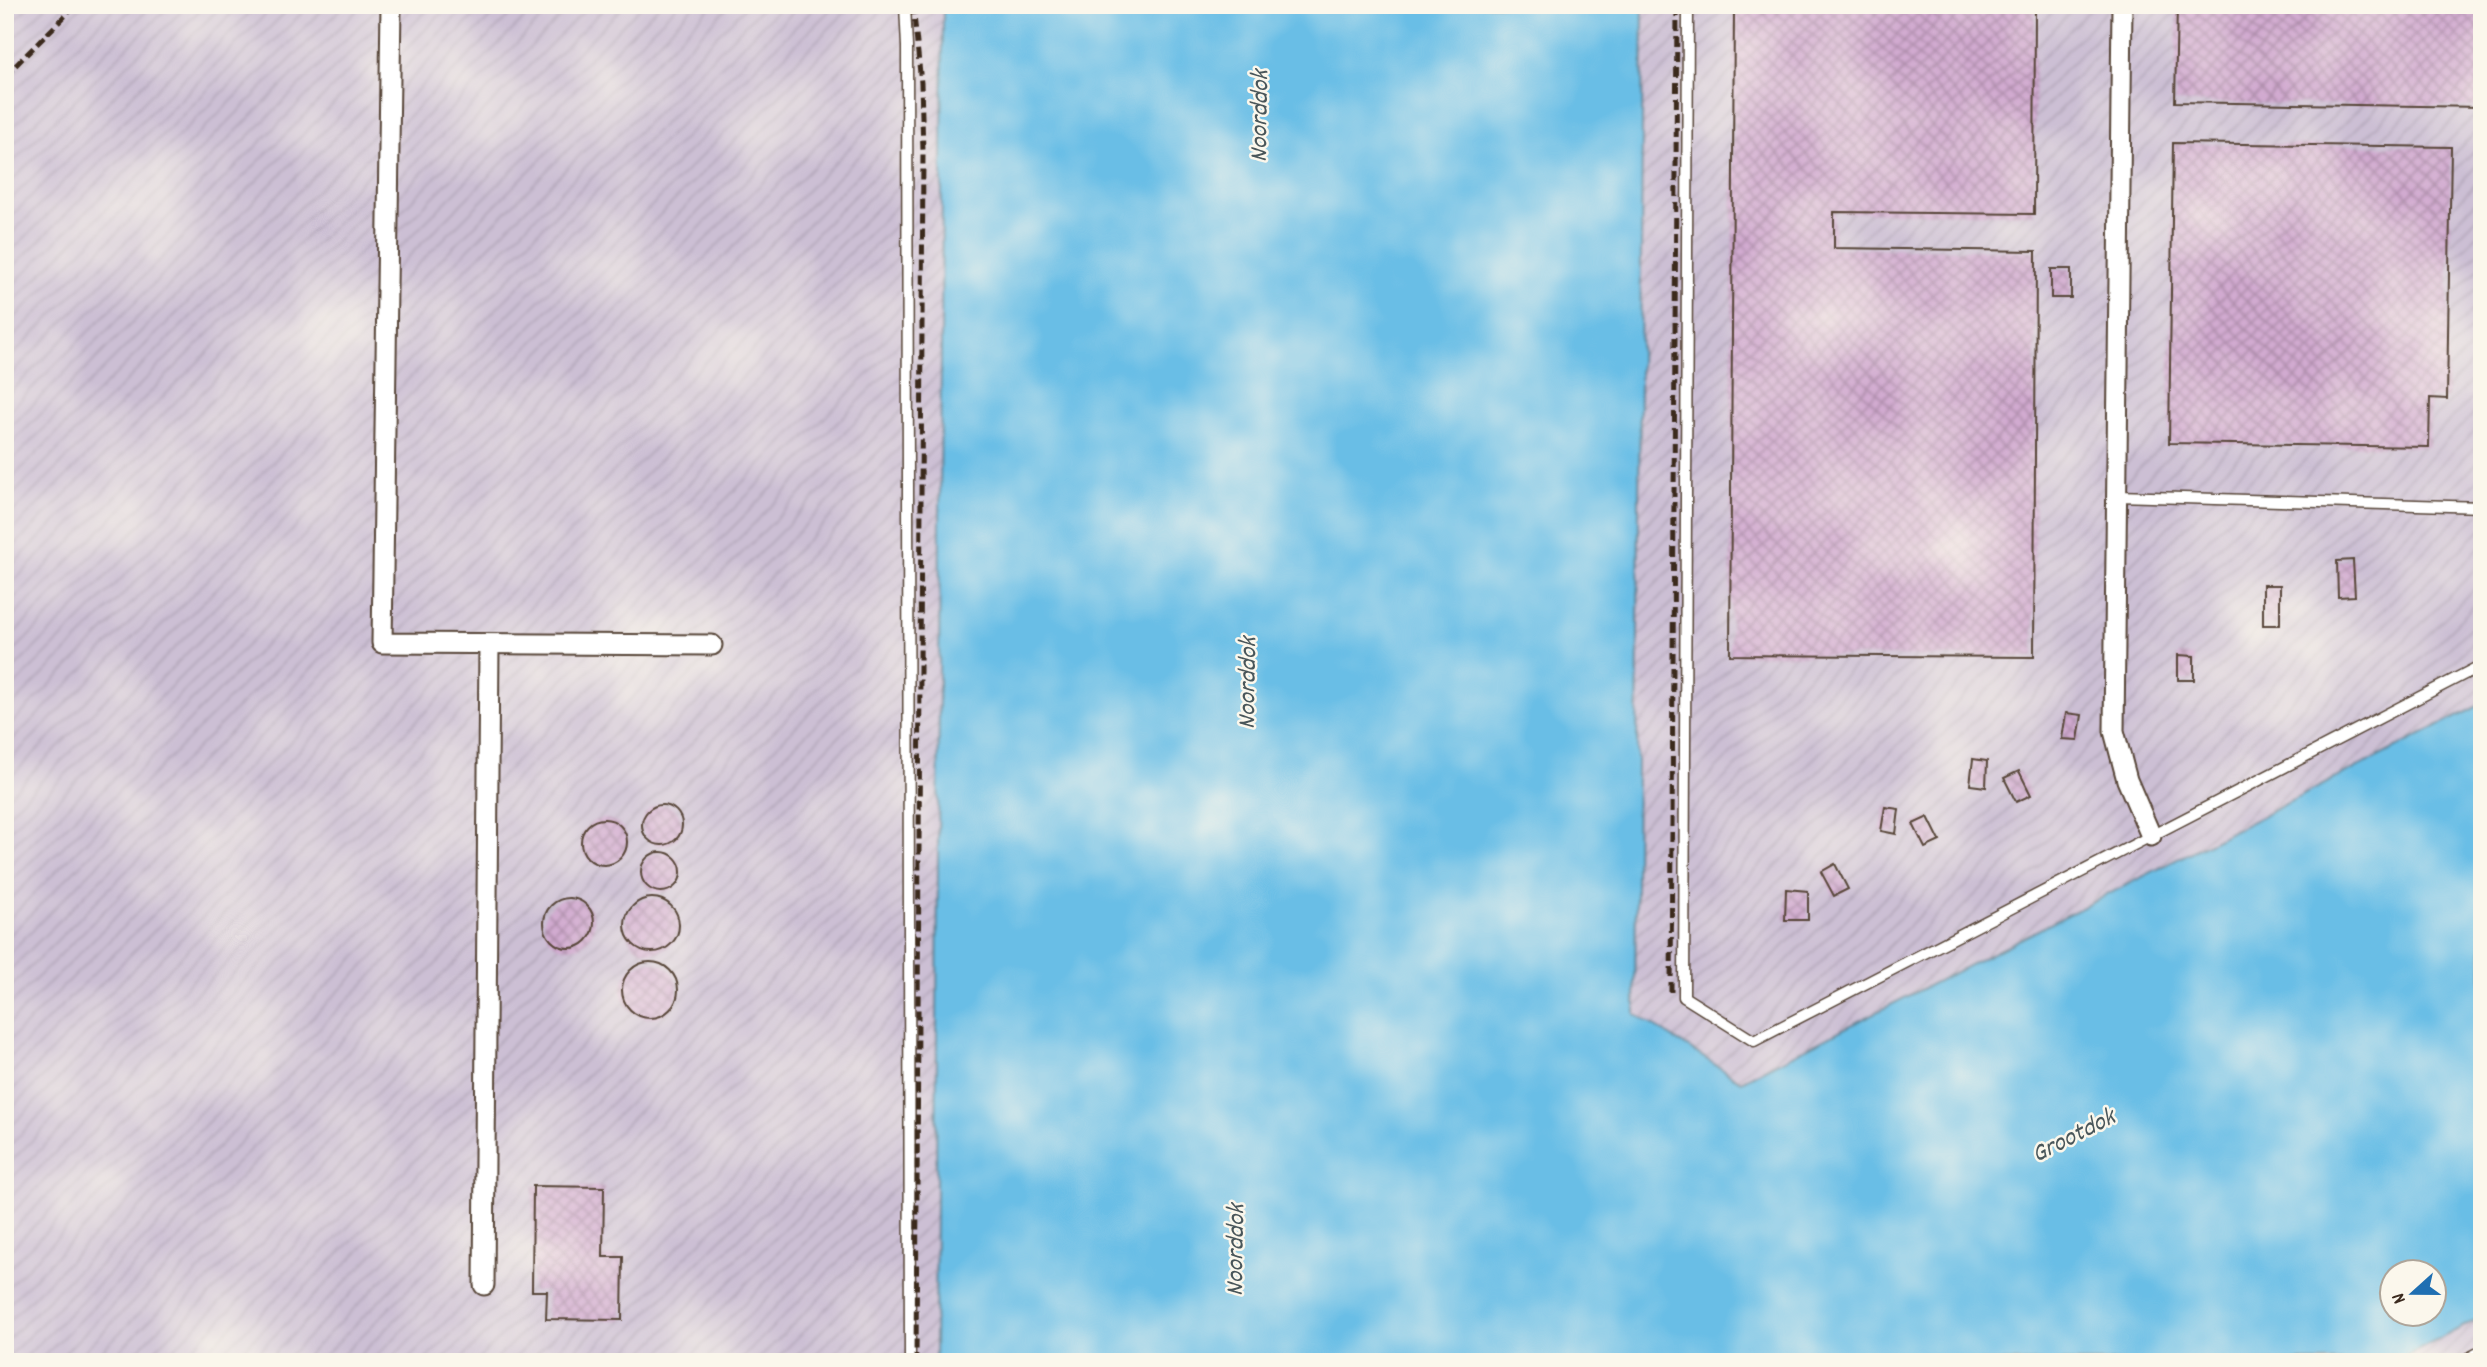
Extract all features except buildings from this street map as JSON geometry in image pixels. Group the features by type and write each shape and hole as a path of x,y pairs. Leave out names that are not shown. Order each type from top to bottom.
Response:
{"street":[{"path":"391,5 382,643 712,645"},
{"path":"2122,5 2114,731 2127,780 2151,836"},
{"path":"484,1285 489,645"}],"lane":[{"path":"905,5 908,89 910,1362"},
{"path":"1688,5 1684,997 1754,1041 2482,665"},
{"path":"2118,496 2482,507"},
{"path":"2461,1362 2482,1351"}],"shaded area":[{"path":"5,5 943,5 935,1362 5,1362"},
{"path":"1643,5 2482,5 2482,704 1742,1081 1635,1014"},
{"path":"2482,1317 2482,1362 2395,1362"}],"water":[{"path":"943,5 1643,5 1635,1014 1741,1081 2482,704 2482,1317 2395,1362 935,1362"}],"railway":[{"path":"5,76 76,5"},
{"path":"913,5 921,83 923,151 916,1362"},
{"path":"1671,992 1677,5"}],"water label":[{"name":"Noorddok","path":"1261,116"},
{"name":"Noorddok","path":"1249,683"},
{"name":"Grootdok","path":"2074,1137"},
{"name":"Noorddok","path":"1237,1250"}]}
